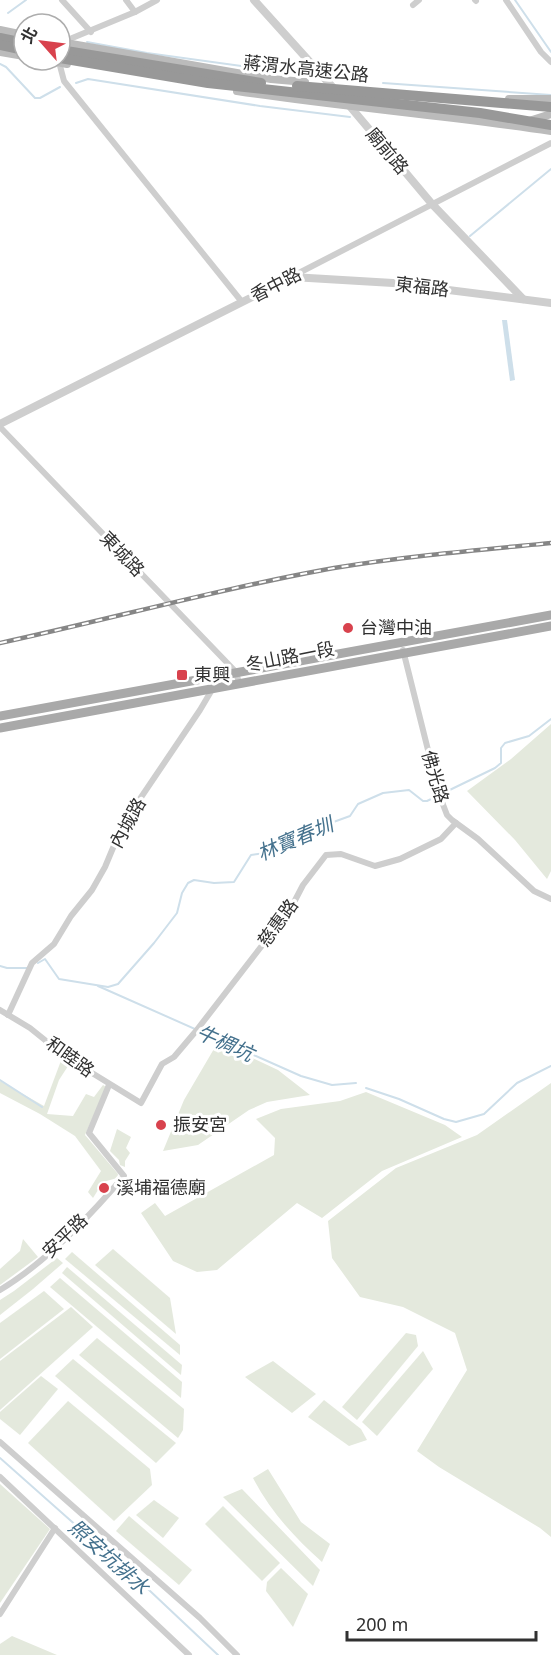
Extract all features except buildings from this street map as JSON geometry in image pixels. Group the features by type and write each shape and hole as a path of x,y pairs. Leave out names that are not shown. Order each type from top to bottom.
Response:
{"highway":[{"name":"蔣渭水高速公路","path":"72,46 274,84 551,106"},
{"name":"蔣渭水高速公路","path":"72,62 208,83 480,113 551,126"}],"main road":[{"path":"72,46 271,79 446,97 551,99"},
{"path":"119,73 130,65 124,54"},
{"path":"72,63 119,73 264,95 551,131"},
{"path":"514,126 551,114"},
{"name":"冬山路一段","path":"0,716 551,615"},
{"name":"冬山路一段","path":"0,728 551,626"}],"street":[{"path":"62,0 91,32"},
{"path":"126,0 135,12"},
{"path":"72,39 157,0"},
{"name":"廟前路","path":"254,0 432,204 523,299"},
{"path":"413,5 419,0"},
{"path":"506,0 541,52 551,62"},
{"path":"62,72 64,81 242,302"},
{"name":"香中路","path":"0,426 551,143"},
{"name":"東福路","path":"292,277 393,283 551,303"},
{"name":"東城路","path":"0,426 236,672 239,683"},
{"name":"佛光路","path":"403,642 439,795 447,815 485,845 534,891 551,899"},
{"path":"213,676 213,688"},
{"name":"內城路","path":"8,1015 33,963 54,944 71,916 92,890 105,867 123,824 213,688"},
{"name":"慈惠路","path":"141,1103 162,1064 174,1058 197,1029 291,908 303,885 326,855 341,854 352,860 375,866 400,859 441,839 456,823"},
{"name":"和睦路","path":"0,1010 30,1028 66,1057 141,1103"},
{"name":"安平路","path":"0,1290 14,1282 52,1251 124,1176 89,1133 109,1085"},
{"path":"0,1442 200,1618 237,1655"},
{"path":"0,1477 189,1655"},
{"path":"0,1614 54,1528"}],"shaded area":[{"path":"551,724 551,871 547,879 515,840 467,791 511,759"},
{"path":"218,1042 278,1070 310,1095 267,1102 249,1110 198,1145 163,1151 184,1100"},
{"path":"62,1058 70,1063 59,1080 47,1114 73,1116 86,1094 94,1097 103,1085 106,1087 85,1135 118,1174 117,1178 103,1182 93,1198 88,1192 101,1171 75,1136 0,1093 0,1081 44,1106"},
{"path":"551,1083 551,1537 417,1451 467,1370 455,1333 403,1307 360,1297 332,1258 328,1221 396,1168 477,1135"},
{"path":"366,1092 445,1125 462,1137 382,1171 322,1218 297,1203 217,1270 197,1272 173,1261 141,1213 155,1203 165,1216 274,1155 275,1138 256,1119 281,1109 340,1101"},
{"path":"117,1129 131,1137 126,1148 130,1153 125,1161 125,1167 120,1165 119,1160 110,1151"},
{"path":"23,1239 38,1257 0,1285 0,1269 20,1251"},
{"path":"113,1249 170,1298 176,1334 95,1265"},
{"path":"72,1252 180,1345 180,1355 65,1259"},
{"path":"57,1258 63,1263 0,1315 0,1300"},
{"path":"67,1267 182,1365 181,1375 62,1273"},
{"path":"60,1278 182,1382 181,1398 50,1287"},
{"path":"44,1291 64,1309 0,1359 0,1323"},
{"path":"71,1307 93,1327 0,1410 0,1361"},
{"path":"406,1333 416,1335 418,1346 357,1420 342,1407"},
{"path":"97,1338 184,1409 183,1430 178,1438 79,1355"},
{"path":"423,1351 433,1369 377,1436 362,1422"},
{"path":"73,1359 176,1443 156,1463 55,1376"},
{"path":"273,1361 316,1394 292,1413 245,1377"},
{"path":"41,1376 58,1389 20,1435 0,1419 0,1412"},
{"path":"324,1400 361,1429 367,1440 349,1446 308,1417"},
{"path":"68,1401 150,1469 152,1485 114,1521 28,1443"},
{"path":"268,1469 301,1522 330,1544 322,1562 283,1523 253,1478"},
{"path":"0,1484 50,1529 0,1603"},
{"path":"242,1489 320,1570 313,1586 223,1497"},
{"path":"154,1500 179,1518 163,1538 136,1515"},
{"path":"223,1506 280,1563 262,1581 205,1524"},
{"path":"129,1516 192,1570 179,1585 116,1531"},
{"path":"281,1568 308,1594 293,1627 266,1591 267,1582"},
{"path":"12,1636 57,1655 0,1655 0,1644"}],"water":[{"path":"502,320 507,320 515,380 510,381"}],"waterway":[{"path":"8,13 26,0"},
{"path":"515,0 551,52"},
{"path":"87,42 147,53 315,76"},
{"path":"0,64 6,67 35,98 40,98 60,87"},
{"path":"76,83 88,79 260,106 350,117"},
{"path":"383,83 551,95"},
{"path":"470,236 551,169"},
{"name":"林寶春圳","path":"38,963 45,959 59,979 108,987 118,984 177,913 182,893 188,883 194,880 214,883 234,882 251,855 266,853 350,816 358,804 383,793 409,790 423,801 427,801 495,768 501,763 501,748 505,743 529,736 551,719"},
{"name":"林寶春圳","path":"0,966 27,968"},
{"name":"牛椆坑","path":"98,986 301,1076 332,1085 356,1083"},
{"name":"牛椆坑","path":"366,1088 456,1122 484,1114 517,1083 551,1066"},
{"path":"0,1080 42,1107"},
{"name":"照安坑排水","path":"0,1458 149,1590 218,1655"}],"railway":[{"path":"0,643 250,585 334,568 551,543"}],"place":[{"name":"台灣中油","path":"348,628"},
{"name":"東興","path":"182,675"},
{"name":"振安宮","path":"161,1125"},
{"name":"溪埔福德廟","path":"104,1188"}]}
